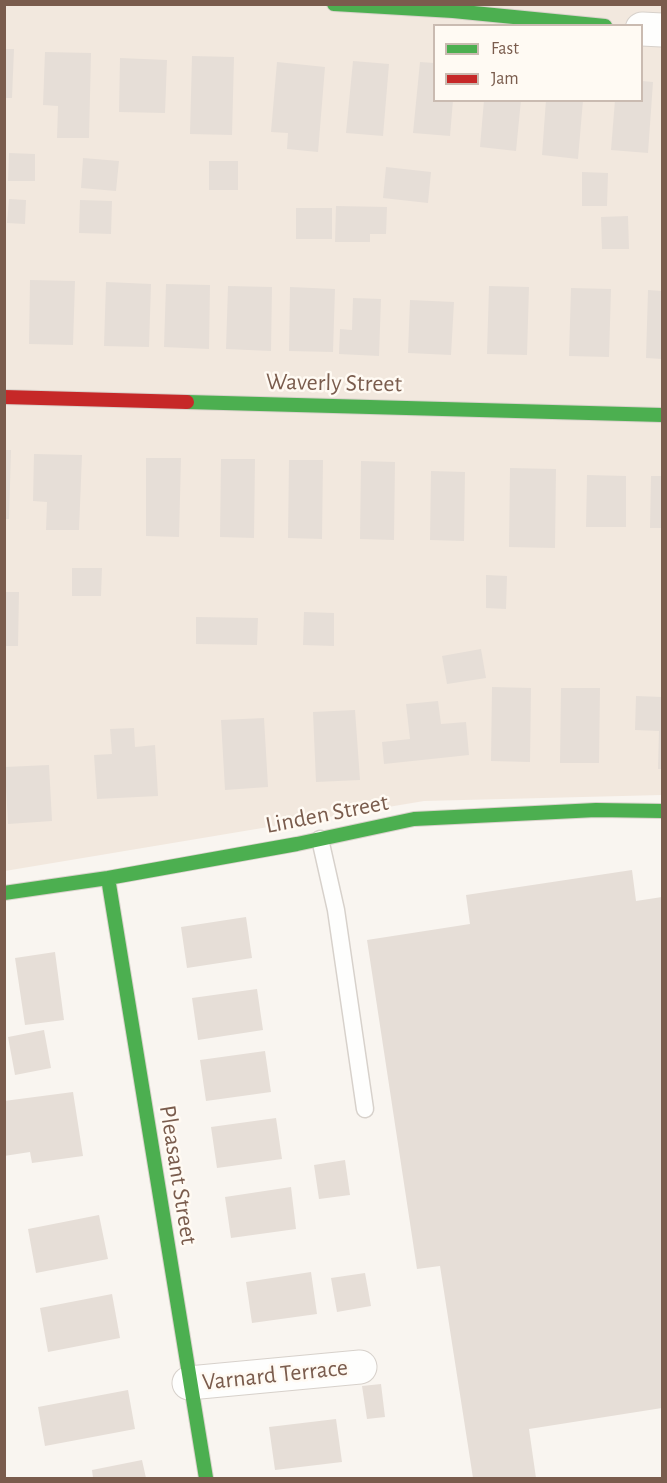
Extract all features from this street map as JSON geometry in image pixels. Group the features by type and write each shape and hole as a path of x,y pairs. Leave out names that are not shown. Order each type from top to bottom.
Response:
{"street":[{"path":"334,4 453,11 585,24"},
{"path":"643,28 663,30"},
{"name":"Waverly Street","path":"4,396 663,415"},
{"name":"Linden Street","path":"4,893 108,878 320,839 414,819 596,810 663,811"},
{"name":"Pleasant Street","path":"108,878 206,1479"},
{"name":"Varnard Terrace","path":"189,1383 360,1366"}],"lane":[{"path":"320,839 336,910 365,1109"}],"shaded area":[{"path":"5,5 662,5 662,795 424,801 5,871"}],"building":[{"path":"4,49 14,49 12,98 4,98"},
{"path":"45,52 91,53 89,138 57,138 58,106 43,105"},
{"path":"192,56 234,57 232,135 190,134"},
{"path":"120,58 167,60 165,113 119,112"},
{"path":"353,61 389,64 383,136 346,133"},
{"path":"277,62 325,67 318,152 287,149 288,133 271,132"},
{"path":"420,62 433,63 433,102 453,102 450,136 413,133"},
{"path":"643,81 653,82 648,153 611,150 615,102 643,102"},
{"path":"484,102 521,102 516,151 480,147"},
{"path":"546,102 583,102 578,159 542,155"},
{"path":"9,153 35,154 35,181 8,181"},
{"path":"83,158 119,161 116,191 81,188"},
{"path":"209,161 238,161 238,190 209,190"},
{"path":"386,167 431,172 428,203 383,198"},
{"path":"582,172 608,173 607,206 582,206"},
{"path":"9,199 26,200 25,224 7,223"},
{"path":"80,200 112,201 111,234 79,233"},
{"path":"336,206 387,207 386,234 370,234 370,242 335,242"},
{"path":"296,208 332,208 332,239 296,239"},
{"path":"628,216 629,249 602,249 601,217"},
{"path":"30,280 75,281 73,345 29,344"},
{"path":"106,282 151,284 149,347 104,346"},
{"path":"166,284 210,285 209,349 164,347"},
{"path":"228,286 272,287 271,351 226,349"},
{"path":"489,286 529,287 527,355 487,354"},
{"path":"290,287 335,289 333,352 289,351"},
{"path":"571,288 611,289 609,357 569,356"},
{"path":"648,290 662,291 662,359 646,358"},
{"path":"353,298 381,299 379,356 339,354 340,329 352,330"},
{"path":"410,300 454,302 451,355 408,353"},
{"path":"4,450 11,450 9,519 4,519"},
{"path":"34,454 82,455 79,530 46,530 47,502 33,501"},
{"path":"146,458 181,458 179,537 146,536"},
{"path":"221,459 255,459 254,538 220,537"},
{"path":"289,460 323,460 322,539 288,538"},
{"path":"361,461 395,462 394,540 360,539"},
{"path":"510,468 556,469 555,548 509,547"},
{"path":"431,471 465,472 464,541 430,540"},
{"path":"587,475 626,476 626,527 586,527"},
{"path":"651,476 662,476 662,528 650,528"},
{"path":"72,568 102,568 101,596 72,596"},
{"path":"486,575 507,576 506,609 486,608"},
{"path":"4,592 19,592 18,646 4,646"},
{"path":"304,612 334,613 334,646 303,645"},
{"path":"196,617 258,618 257,645 196,644"},
{"path":"481,649 486,678 447,684 442,656"},
{"path":"492,687 531,688 530,762 491,761"},
{"path":"561,688 600,688 599,763 560,763"},
{"path":"636,696 662,697 662,769 658,769 659,731 635,730"},
{"path":"438,701 441,724 466,722 469,755 384,764 382,742 410,739 406,704"},
{"path":"355,710 360,780 316,782 313,712"},
{"path":"264,718 268,787 225,790 221,720"},
{"path":"134,728 135,747 155,745 158,796 97,799 94,755 112,754 110,729"},
{"path":"49,765 52,821 8,824 5,767"},
{"path":"632,870 636,901 662,897 662,1408 529,1429 536,1478 473,1478 440,1266 417,1269 367,940 470,924 466,895"},
{"path":"246,917 252,958 187,968 181,927"},
{"path":"55,952 64,1020 25,1025 15,958"},
{"path":"257,989 263,1030 198,1040 192,998"},
{"path":"44,1030 51,1068 15,1075 8,1037"},
{"path":"265,1051 271,1092 206,1101 200,1060"},
{"path":"73,1092 83,1156 32,1163 30,1152 4,1156 4,1101"},
{"path":"276,1118 282,1159 217,1168 211,1127"},
{"path":"345,1160 350,1195 319,1199 314,1165"},
{"path":"291,1187 296,1229 231,1238 225,1197"},
{"path":"99,1215 108,1259 36,1273 28,1229"},
{"path":"311,1272 317,1314 252,1323 246,1282"},
{"path":"365,1273 371,1306 337,1312 331,1278"},
{"path":"112,1294 120,1338 48,1352 40,1308"},
{"path":"381,1384 385,1417 367,1419 362,1386"},
{"path":"128,1390 135,1429 45,1446 38,1407"},
{"path":"336,1419 342,1462 275,1470 269,1427"},
{"path":"142,1460 146,1478 93,1478 92,1470"}],"traffic: fast":[{"path":"334,4 453,11 585,24"},
{"path":"187,402 662,415"},
{"path":"4,893 108,878 297,844 414,819 596,810 662,811"},
{"path":"108,878 206,1478"}],"traffic: jam":[{"path":"4,397 187,402"}]}
